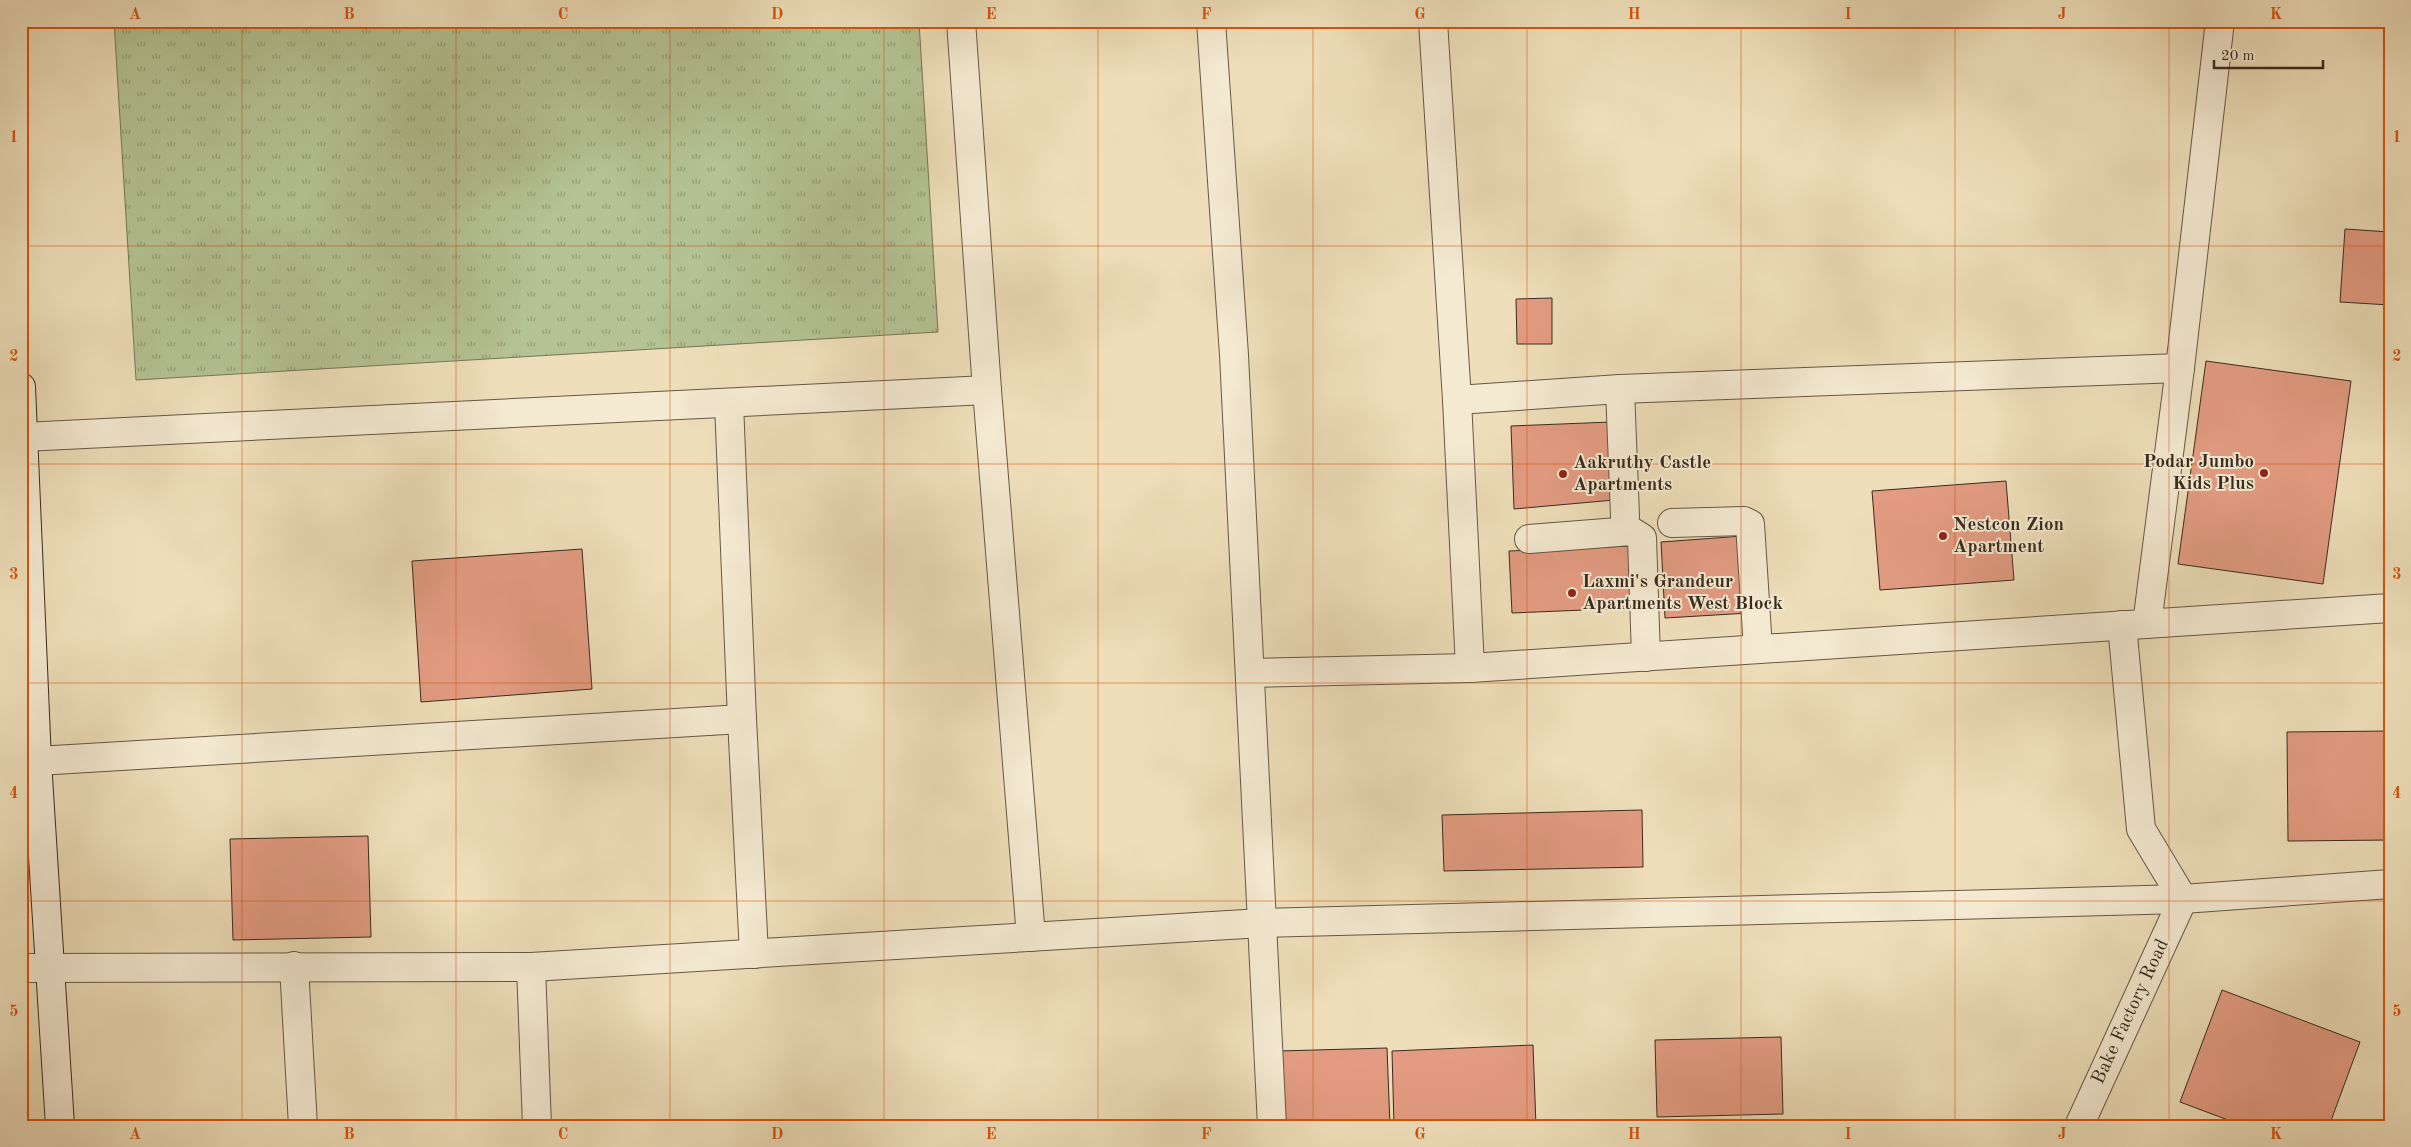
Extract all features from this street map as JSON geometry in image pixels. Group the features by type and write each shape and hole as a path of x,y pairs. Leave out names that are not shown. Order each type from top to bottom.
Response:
{"street":[{"path":"961,21 987,390 1031,936"},
{"path":"1211,21 1234,355 1272,1126"},
{"path":"1433,21 1457,400 1470,668"},
{"path":"2183,898 2141,829 2135,624 2180,368 2220,21"},
{"path":"1457,400 1620,389 2180,368"},
{"path":"21,387 37,761 52,968 60,1126"},
{"path":"1620,389 1625,516"},
{"path":"23,437 987,390"},
{"path":"729,403 754,954"},
{"path":"1672,524 1744,521 1750,524 1758,649"},
{"path":"1529,539 1631,531 1642,538 1646,657"},
{"path":"1250,673 1470,668 2390,608"},
{"path":"37,761 742,719"},
{"path":"21,968 531,967 1262,923 2183,898 2390,884"},
{"name":"Bake Factory Road","path":"2079,1126 2183,898"},
{"path":"294,966 303,1126"},
{"path":"531,967 537,1126"}],"green space":[{"path":"114,21 919,21 938,332 136,380"}],"building":[{"path":"2345,229 2390,232 2390,305 2340,302"},
{"path":"1552,298 1552,344 1517,344 1516,299"},
{"name":"Podar Jumbo Kids Plus","path":"2206,361 2351,381 2323,584 2178,564"},
{"name":"Aakruthy Castle Apartments","path":"1611,422 1614,500 1514,509 1511,426"},
{"name":"Nestcon Zion Apartment","path":"2006,481 2014,580 1880,590 1872,491"},
{"path":"1743,536 1749,613 1665,618 1661,542"},
{"name":"Laxmi's Grandeur Apartments West Block","path":"1631,546 1633,608 1512,613 1509,551"},
{"path":"582,549 592,689 421,702 412,561"},
{"path":"2390,731 2390,840 2288,841 2287,732"},
{"path":"1642,810 1643,867 1444,871 1442,815"},
{"path":"368,836 371,937 233,940 230,839"},
{"path":"2222,990 2360,1042 2329,1126 2244,1126 2180,1102"},
{"path":"1781,1037 1783,1114 1657,1117 1655,1040"},
{"path":"1533,1045 1536,1126 1394,1126 1392,1051"},
{"path":"1387,1048 1390,1126 1282,1126 1279,1051"}],"place":[{"name":"Podar Jumbo Kids Plus","path":"2264,473"},
{"name":"Aakruthy Castle Apartments","path":"1563,474"},
{"name":"Nestcon Zion Apartment","path":"1943,536"},
{"name":"Laxmi's Grandeur Apartments West Block","path":"1572,593"}]}
